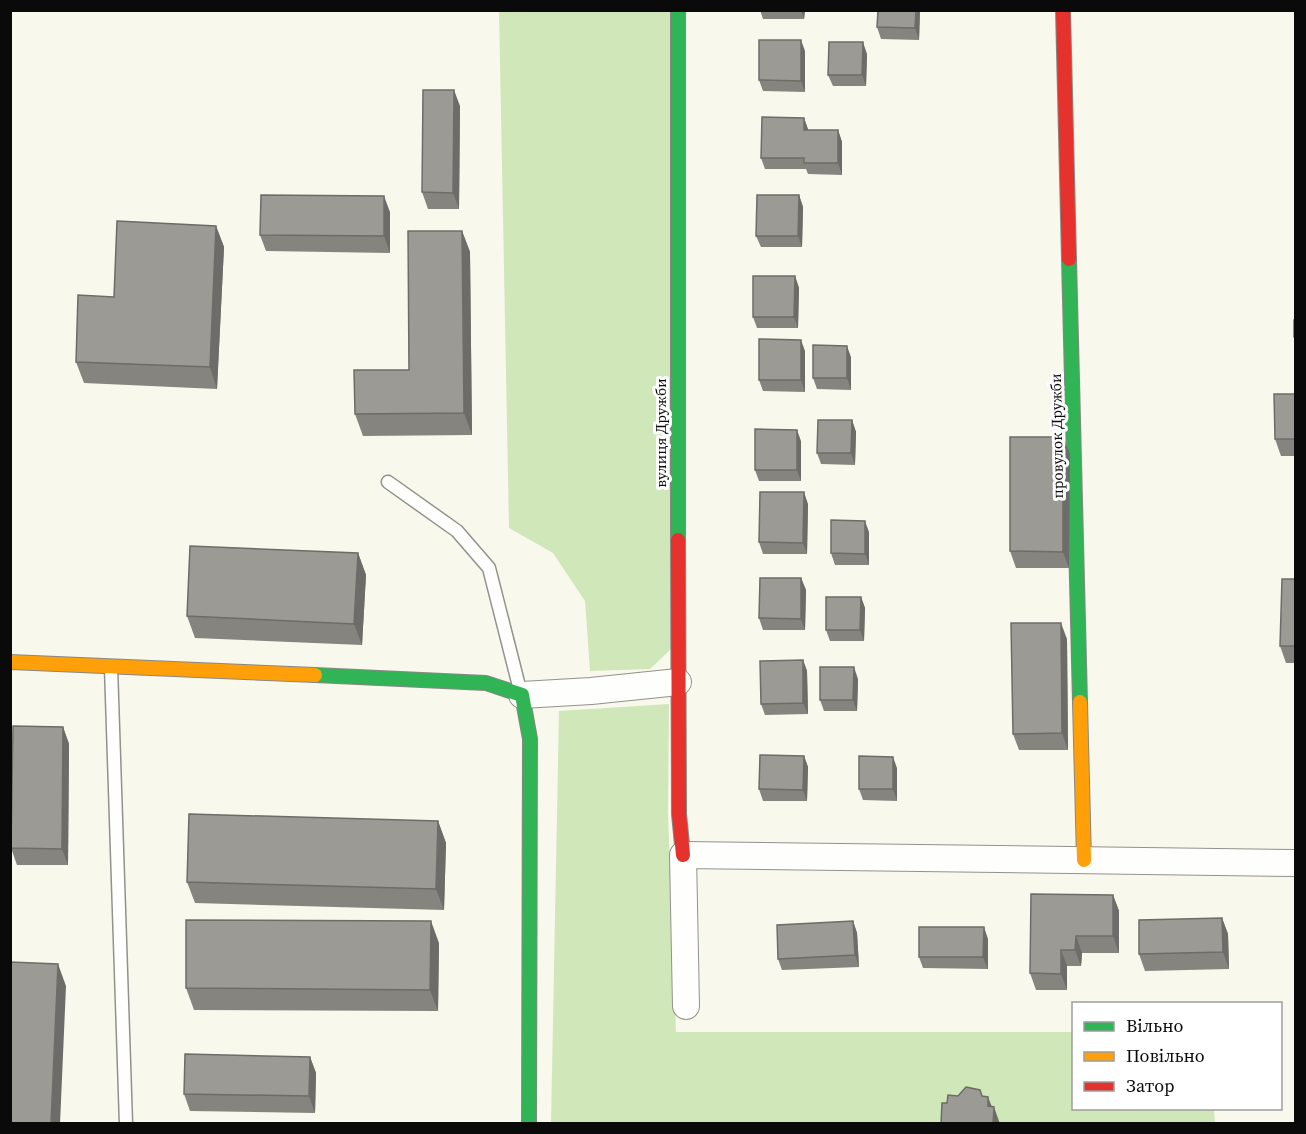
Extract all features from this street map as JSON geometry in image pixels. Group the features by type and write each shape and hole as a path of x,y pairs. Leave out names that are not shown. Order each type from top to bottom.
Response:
{"street":[{"name":"вулиця Дружби","path":"678,10 678,682 679,814 683,855"},
{"name":"провулок Дружби","path":"1063,10 1084,860"},
{"path":"10,662 486,683 522,694 591,691 678,682"},
{"path":"522,694 530,739 529,1124"},
{"path":"686,1006 683,855 1296,862"}],"lane":[{"path":"388,482 457,531 489,568 522,694"},
{"path":"111,666 126,1124"}],"green space":[{"path":"499,11 674,11 671,649 650,669 590,671 585,601 553,553 509,528"},
{"path":"669,704 668,814 676,1032 1072,1032 1072,1110 1214,1110 1215,1123 551,1124 559,711"}],"building":[{"path":"878,10 916,10 915,28 877,27"},
{"path":"759,40 801,40 801,81 759,80"},
{"path":"829,42 863,42 862,75 828,75"},
{"path":"423,90 454,90 453,193 422,192"},
{"path":"762,117 804,118 804,130 838,130 838,163 804,163 804,158 761,158"},
{"path":"261,195 384,196 384,236 260,235"},
{"path":"757,195 799,195 798,236 756,236"},
{"path":"117,221 216,226 210,367 76,362 78,295 114,297"},
{"path":"408,231 462,231 464,413 355,414 354,370 409,370"},
{"path":"753,276 795,276 794,317 753,317"},
{"path":"1294,320 1296,320 1296,337 1294,337"},
{"path":"759,339 801,340 801,380 759,380"},
{"path":"813,345 847,346 847,378 813,378"},
{"path":"1274,394 1296,394 1296,439 1275,439"},
{"path":"818,420 852,420 851,453 817,453"},
{"path":"755,429 797,430 797,470 755,470"},
{"path":"1010,437 1063,437 1063,552 1010,551"},
{"path":"760,492 804,492 803,543 759,542"},
{"path":"831,520 865,521 865,554 831,553"},
{"path":"190,546 358,553 354,624 187,616"},
{"path":"760,578 801,578 801,619 759,618"},
{"path":"1282,579 1296,579 1296,646 1280,646"},
{"path":"826,597 861,597 860,630 826,630"},
{"path":"1011,623 1061,623 1062,733 1013,734"},
{"path":"803,660 803,703 761,704 760,661"},
{"path":"820,667 854,667 853,700 820,700"},
{"path":"13,726 63,727 62,849 11,848"},
{"path":"760,755 804,756 803,790 759,789"},
{"path":"859,756 893,757 893,789 859,789"},
{"path":"189,814 438,821 436,889 187,882"},
{"path":"1031,894 1113,895 1113,936 1076,936 1075,950 1061,950 1061,974 1030,973"},
{"path":"1222,918 1223,952 1139,954 1139,920"},
{"path":"186,920 431,921 430,990 186,988"},
{"path":"853,921 855,955 778,959 777,925"},
{"path":"919,927 984,927 983,957 919,957"},
{"path":"10,962 58,964 51,1124 10,1124"},
{"path":"185,1054 310,1057 309,1096 184,1094"},
{"path":"966,1087 980,1090 982,1096 988,1097 988,1106 994,1107 993,1124 941,1124 942,1103 947,1103 948,1095 958,1096"}],"traffic: fast":[{"path":"678,10 678,540"},
{"path":"1069,259 1080,702"},
{"path":"315,675 486,683 522,695 530,739 529,1124"}],"traffic: slow":[{"path":"10,662 315,675"},
{"path":"1080,702 1084,860"}],"traffic: jam":[{"path":"1063,10 1069,259"},
{"path":"678,540 679,814 683,855"}]}
